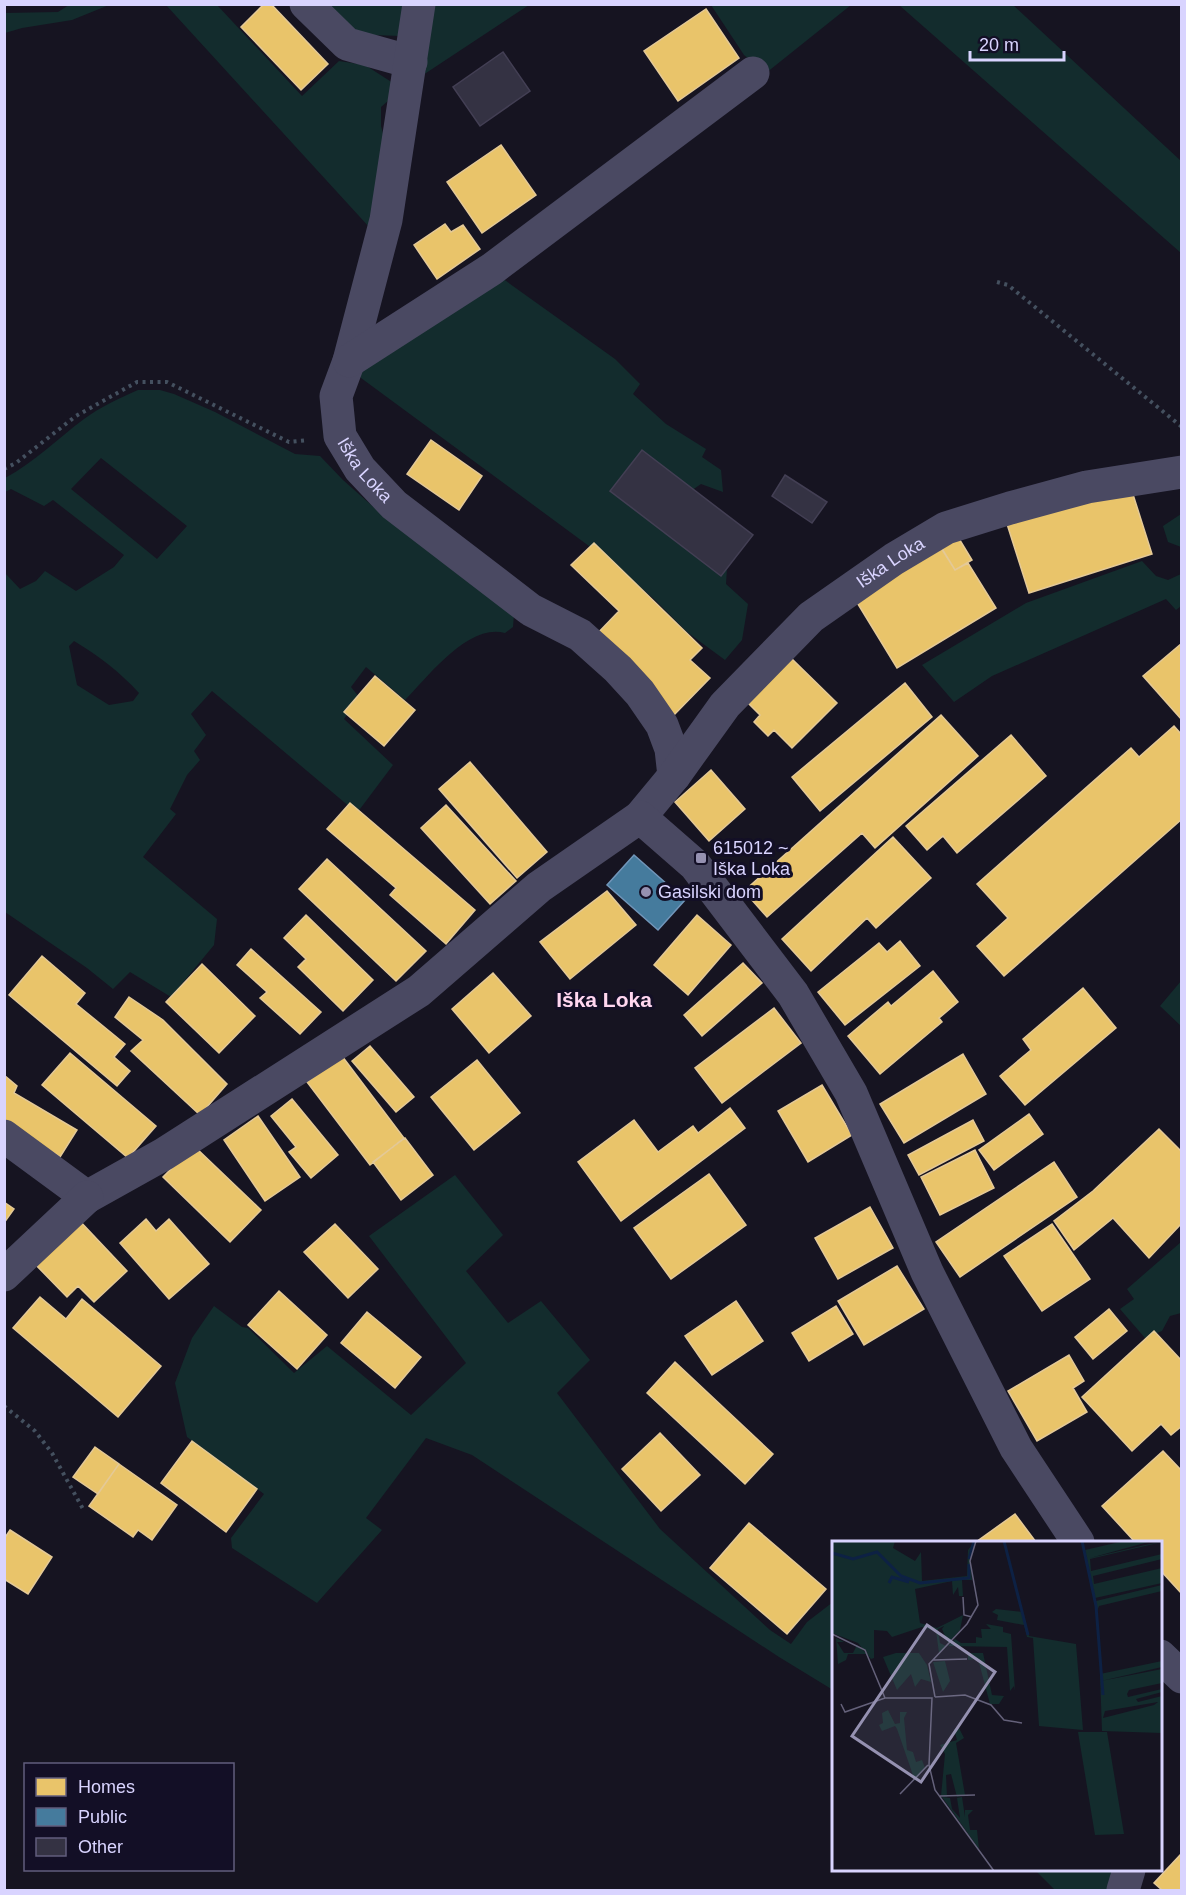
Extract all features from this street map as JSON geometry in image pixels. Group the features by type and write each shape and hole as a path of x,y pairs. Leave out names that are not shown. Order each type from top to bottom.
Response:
{"street":[{"path":"306,4 347,44 411,63"},
{"name":"Iška Loka","path":"419,4 386,220 349,361 336,396 340,436 360,469 394,505 531,610 580,635 618,669 640,693 662,725 671,749 674,776"},
{"path":"349,361 492,269 753,73"},
{"name":"Iška Loka","path":"87,1197 174,1148 419,991 539,887 640,817 674,776 725,705 811,617 894,559 946,528 1010,508 1086,487 1182,472"},
{"path":"640,817 695,865 793,994 851,1093 927,1272 1016,1448 1077,1541"},
{"path":"4,1136 87,1197 4,1275"},
{"path":"1162,1657 1182,1677"},
{"path":"1123,1890 1128,1871"}],"path":[{"path":"997,282 1008,285 1182,427"},
{"path":"4,469 16,463 76,416 137,382 167,382 290,442 340,436"},
{"path":"4,1406 35,1431 52,1453 83,1509"}],"green space":[{"path":"69,5 109,5 72,20 5,33 5,13 58,12"},
{"path":"166,5 217,5 302,96 339,61 365,65 393,83 389,100 381,107 381,126 386,145 370,228"},
{"path":"330,5 405,5 401,36 372,35 352,30"},
{"path":"429,5 529,5 420,77"},
{"path":"711,5 851,5 766,73 744,55"},
{"path":"899,5 1013,5 1181,161 1181,253"},
{"path":"499,276 615,359 640,384 633,394 666,424 706,449 702,457 721,470 723,492 701,484 685,495 681,507 737,556 727,568 726,584 748,604 742,640 725,660 687,632 654,599 612,563 361,378 359,366"},
{"path":"138,390 160,390 174,394 215,412 295,454 320,456 387,519 514,614 513,627 505,633 491,632 477,636 463,644 437,666 405,700 366,667 351,687 359,697 344,719 393,765 357,813 212,691 191,714 206,735 194,751 200,760 187,775 170,809 176,814 143,857 217,919 214,945 171,997 130,972 113,989 87,968 5,912 5,573 20,589 36,581 45,571 76,591 114,567 124,555 53,500 44,506 11,489 5,492 5,478 36,458 90,415","holes":["101,458 187,526 157,559 71,489","74,641 92,652 132,685 139,693 133,701 109,705 77,685 69,646"]},
{"path":"1181,514 1181,547 1168,542 1163,526"},
{"path":"1142,561 1156,576 1168,580 1181,574 1181,606 1176,610 1166,599 992,676 954,702 922,665 1026,603"},
{"path":"1181,981 1181,1026 1160,1006"},
{"path":"455,1175 503,1235 466,1271 508,1323 541,1301 590,1360 557,1393 660,1529 770,1630 791,1644 807,1622 832,1603 832,1689 472,1455 426,1438 366,1518 382,1530 317,1603 232,1548 231,1538 264,1494 187,1437 175,1383 192,1338 214,1306 242,1327 248,1328 294,1373 327,1346 411,1415 466,1363 369,1236"},
{"path":"1181,1242 1181,1313 1170,1316 1162,1331 1145,1338 1120,1309 1134,1299 1127,1289"},
{"path":"1036,1871 1117,1871 1113,1890 1055,1890"}],"building: Homes":[{"path":"264,4 271,4 328,64 301,90 241,27"},
{"path":"706,9 739,58 678,101 644,51"},
{"path":"501,145 536,195 482,233 447,182"},
{"path":"445,224 451,232 463,225 480,249 437,279 414,245"},
{"path":"431,440 482,476 459,510 407,474"},
{"path":"1130,485 1152,554 1029,593 1007,524"},
{"path":"958,537 972,560 955,570 941,547"},
{"path":"594,543 702,648 690,660 710,678 674,715 594,637 619,611 571,565"},
{"path":"938,543 955,570 968,563 996,608 897,668 853,596"},
{"path":"1182,643 1182,720 1143,676"},
{"path":"790,657 837,703 792,748 774,730 768,736 754,722 760,715 746,701"},
{"path":"375,676 415,710 384,746 344,712"},
{"path":"905,683 932,717 820,811 792,777"},
{"path":"941,715 978,756 875,848 862,833 767,917 744,891"},
{"path":"1174,726 1182,735 1182,819 1004,976 977,946 1008,918 977,884 1131,748 1139,757"},
{"path":"1011,735 1046,776 957,853 943,836 927,850 906,826"},
{"path":"470,762 547,852 517,878 439,789"},
{"path":"711,770 745,809 709,841 675,802"},
{"path":"350,803 475,910 446,944 390,895 396,888 327,829"},
{"path":"446,805 516,881 490,904 421,828"},
{"path":"893,837 931,878 876,928 867,918 811,971 782,939"},
{"path":"327,859 426,951 396,981 299,889"},
{"path":"607,891 636,925 570,979 540,942"},
{"path":"306,915 373,980 343,1011 298,967 306,959 284,938"},
{"path":"697,915 731,945 688,995 654,965"},
{"path":"900,941 920,966 845,1025 818,992 879,943 887,952"},
{"path":"251,949 321,1012 300,1034 260,998 267,992 237,965"},
{"path":"42,956 85,993 76,1004 125,1044 114,1057 130,1071 117,1086 9,995"},
{"path":"743,963 762,983 702,1036 684,1015"},
{"path":"202,964 255,1016 219,1053 166,1002"},
{"path":"933,971 958,1002 939,1018 942,1022 880,1074 848,1036 888,1002 891,1006"},
{"path":"493,973 531,1016 489,1053 452,1009"},
{"path":"1083,988 1116,1028 1025,1105 1000,1076 1031,1050 1023,1039"},
{"path":"129,997 163,1020 227,1084 200,1115 131,1051 143,1040 115,1017"},
{"path":"774,1008 801,1043 722,1103 695,1068"},
{"path":"370,1046 414,1097 396,1112 352,1061"},
{"path":"70,1053 156,1126 128,1158 42,1085"},
{"path":"963,1054 986,1094 904,1143 880,1104"},
{"path":"342,1056 404,1138 370,1165 307,1082"},
{"path":"477,1060 520,1113 474,1150 431,1097"},
{"path":"4,1075 17,1086 14,1093 77,1130 60,1157 4,1122"},
{"path":"822,1085 852,1135 808,1162 778,1111"},
{"path":"292,1099 338,1155 311,1178 289,1152 296,1147 271,1116"},
{"path":"730,1108 745,1128 621,1221 578,1162 634,1120 658,1152 693,1126 698,1133"},
{"path":"1029,1114 1043,1134 994,1170 979,1150"},
{"path":"258,1116 300,1177 265,1201 224,1140"},
{"path":"973,1120 984,1141 919,1175 908,1155"},
{"path":"1159,1129 1182,1152 1182,1223 1149,1258 1113,1218 1074,1250 1054,1221 1093,1191"},
{"path":"405,1138 433,1175 401,1200 373,1162"},
{"path":"194,1146 261,1210 230,1242 163,1177"},
{"path":"975,1150 994,1188 940,1215 921,1177"},
{"path":"1054,1162 1077,1197 960,1277 936,1242"},
{"path":"709,1174 746,1225 671,1279 634,1228"},
{"path":"4,1202 14,1209 4,1223"},
{"path":"870,1207 893,1248 838,1279 815,1238"},
{"path":"77,1218 127,1271 94,1302 78,1286 67,1297 32,1261"},
{"path":"146,1219 156,1231 169,1219 209,1264 169,1299 120,1243"},
{"path":"335,1224 378,1269 348,1298 304,1252"},
{"path":"1052,1224 1090,1279 1042,1311 1004,1256"},
{"path":"897,1266 924,1309 864,1345 838,1301"},
{"path":"279,1291 327,1335 297,1369 248,1325"},
{"path":"40,1297 66,1319 82,1299 161,1366 118,1417 13,1328"},
{"path":"736,1301 763,1341 712,1375 685,1336"},
{"path":"836,1306 853,1334 809,1361 792,1333"},
{"path":"1109,1309 1127,1331 1093,1359 1075,1337"},
{"path":"367,1312 421,1357 395,1388 341,1343"},
{"path":"1154,1331 1182,1361 1182,1426 1171,1435 1161,1424 1132,1451 1082,1397"},
{"path":"1069,1355 1084,1381 1073,1388 1087,1412 1037,1441 1008,1391"},
{"path":"675,1362 773,1454 745,1484 647,1393"},
{"path":"660,1433 700,1475 661,1511 622,1469"},
{"path":"192,1441 257,1489 226,1532 161,1483"},
{"path":"95,1447 119,1464 98,1494 73,1477"},
{"path":"1163,1451 1182,1471 1182,1594 1162,1572 1162,1541 1134,1541 1102,1506"},
{"path":"119,1464 177,1505 152,1540 138,1530 133,1537 89,1506"},
{"path":"1015,1514 1035,1541 977,1541"},
{"path":"749,1523 826,1589 787,1634 710,1568"},
{"path":"10,1530 52,1557 28,1594 4,1579 4,1539"},
{"path":"1182,1853 1182,1890 1162,1890 1154,1883"}],"building: Public":[{"name":"Gasilski dom","path":"634,855 685,900 658,930 607,885"}],"building: Other":[{"path":"503,52 530,91 480,126 453,87"},
{"path":"642,450 753,535 721,576 610,491"},
{"path":"785,475 827,502 812,523 772,496"}],"place":[{"name":"615012 ~ Iška Loka","path":"701,858"},
{"name":"Gasilski dom","path":"646,892"}],"district":[{"name":"Iška Loka","path":"604,999"}]}
